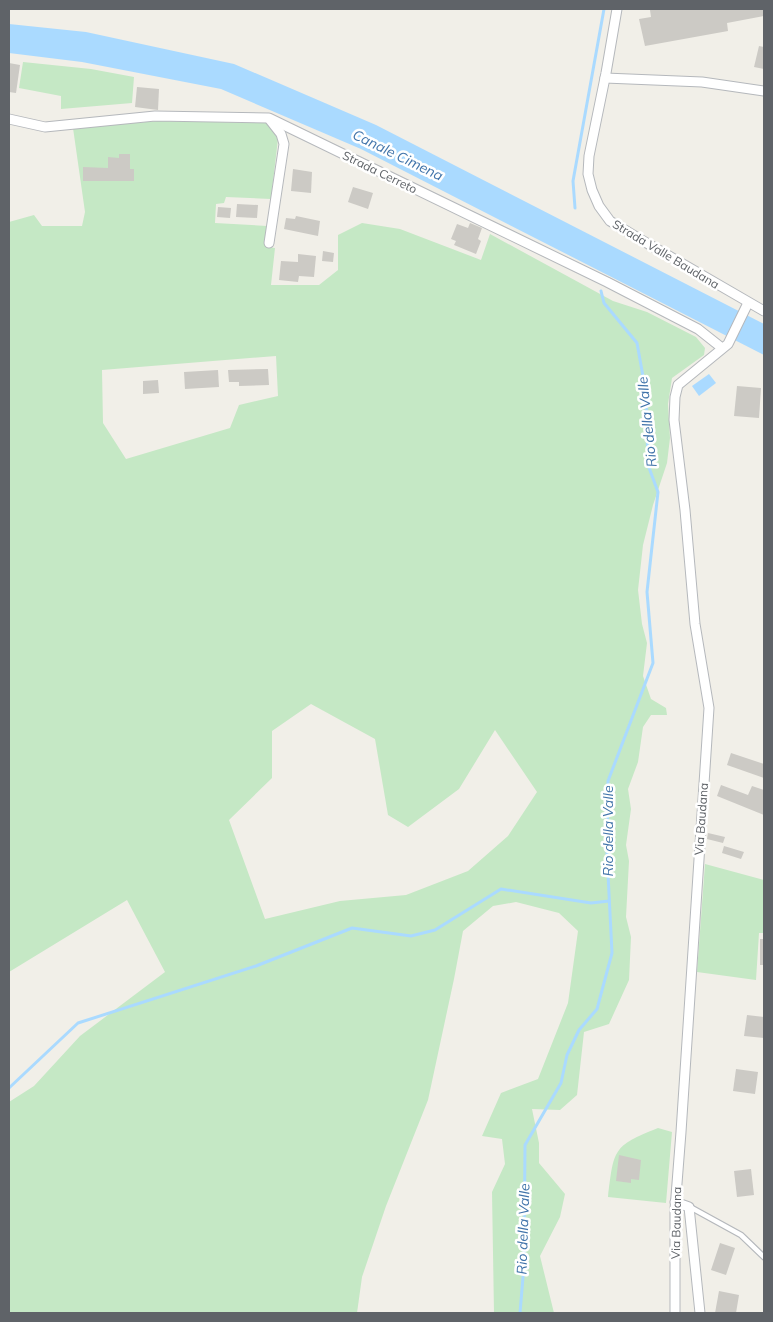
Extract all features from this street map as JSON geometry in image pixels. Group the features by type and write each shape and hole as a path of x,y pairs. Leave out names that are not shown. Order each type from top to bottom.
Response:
{"street":[{"name":"Strada Valle Baudana","path":"617,9 589,156 588,174 599,206 610,221 747,306 764,311"},
{"path":"605,78 702,82 764,91"},
{"name":"Strada Cerreto","path":"9,119 45,127 155,116 269,118 607,282 698,329 725,346"},
{"path":"269,118 281,134 284,144 269,243"},
{"path":"725,346 747,306"},
{"name":"Via Baudana","path":"675,1313 675,1202 709,708 695,624 685,510 674,420 675,396 678,385 725,346"},
{"path":"675,1202 689,1206 700,1313"}],"lane":[{"path":"689,1206 741,1235 764,1257"}],"green space":[{"path":"23,62 91,69 134,77 132,103 61,109 61,96 19,88"},
{"path":"158,121 268,123 278,139 271,199 226,197 224,203 216,204 215,223 267,226 267,247 275,248 271,285 319,285 338,270 338,235 362,223 400,229 481,260 490,234 613,301 647,312 696,337 705,348 704,355 672,378 668,404 670,438 667,463 653,505 643,545 638,590 642,624 647,643 643,676 651,699 666,708 667,715 651,715 643,727 638,762 628,789 631,809 626,845 629,861 626,917 631,937 629,980 609,1024 584,1032 577,1095 560,1110 532,1109 539,1143 539,1163 565,1194 560,1217 540,1256 554,1313 494,1313 492,1192 505,1164 502,1139 482,1136 501,1093 538,1079 568,1003 578,931 559,913 516,902 493,906 463,931 428,1100 386,1206 362,1277 357,1313 9,1313 9,1102 34,1086 80,1036 165,972 127,900 9,972 9,222 34,215 42,226 82,226 85,212 73,128","holes":["276,356 278,396 239,405 230,428 126,459 103,423 102,370","311,704 375,739 388,815 408,827 459,789 495,730 537,792 508,836 468,871 406,895 340,901 265,919 229,820 272,778 272,731"]},
{"path":"705,864 764,880 764,933 759,933 756,980 697,972"},
{"path":"658,1128 672,1132 666,1203 608,1197 614,1159 618,1152 632,1140"}],"water":[{"name":"Canale Cimena","path":"9,24 86,32 234,64 376,125 764,324 764,355 361,149 221,89 82,62 9,53"},
{"path":"709,374 716,383 699,396 692,386"}],"building":[{"path":"764,9 764,16 727,23 728,31 645,46 639,19 651,17 650,10"},
{"path":"759,46 764,47 764,69 754,67"},
{"path":"9,63 20,65 16,93 9,92"},
{"path":"137,87 159,89 158,110 135,107"},
{"path":"119,154 130,154 130,169 134,169 134,181 83,181 83,167 108,168 108,157 119,158"},
{"path":"293,169 312,172 311,193 291,191"},
{"path":"353,187 373,193 368,209 348,202"},
{"path":"237,204 258,205 257,218 236,217"},
{"path":"218,207 231,208 230,218 217,217"},
{"path":"296,216 320,221 318,236 284,229 286,218 295,219"},
{"path":"470,223 482,228 478,239 481,241 476,254 454,245 456,241 451,239 457,224 468,228"},
{"path":"323,251 334,253 333,262 322,261"},
{"path":"298,254 316,256 314,277 299,276 298,282 279,280 281,261 298,262"},
{"path":"268,369 269,385 239,386 239,382 229,382 228,370"},
{"path":"218,370 219,387 185,389 184,372"},
{"path":"158,380 159,393 143,394 143,381"},
{"path":"737,386 761,388 759,418 734,416"},
{"path":"731,753 764,764 764,778 727,765"},
{"path":"721,785 748,795 752,786 764,790 764,815 717,796"},
{"path":"708,833 725,837 723,843 707,839"},
{"path":"724,846 744,852 741,859 722,853"},
{"path":"760,939 764,939 764,965 760,965"},
{"path":"747,1015 764,1017 764,1038 744,1036"},
{"path":"736,1069 758,1072 755,1094 733,1091"},
{"path":"619,1155 641,1160 639,1180 631,1179 631,1183 616,1181"},
{"path":"751,1169 754,1195 737,1197 734,1171"},
{"path":"720,1243 735,1248 726,1275 711,1270"},
{"path":"719,1291 739,1295 736,1313 715,1313"}],"waterway":[{"name":"Rio della Valle","path":"575,208 573,181 604,9"},
{"name":"Rio della Valle","path":"520,1313 524,1265 525,1145 561,1083 567,1055 579,1030 597,1009 612,953 607,854 608,781 653,663 647,592 658,492 648,465 646,393 637,343 604,303 601,291"},
{"path":"9,1088 78,1023 256,966 352,928 411,936 435,930 501,889 591,903 609,901"}]}
